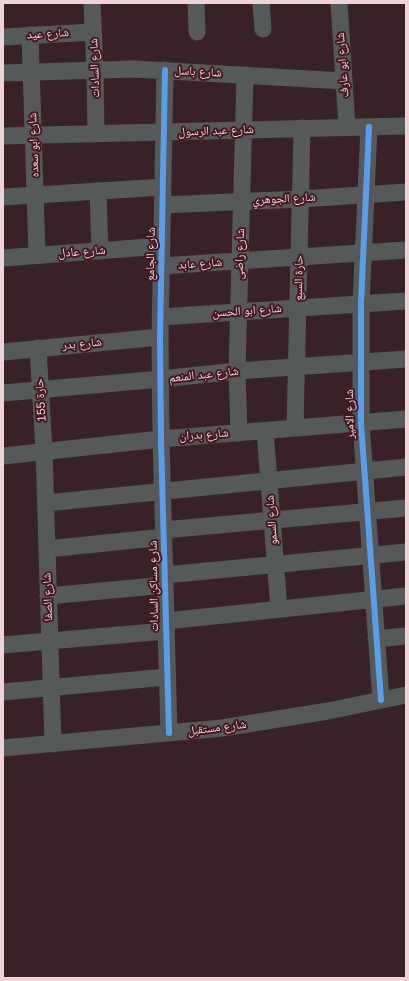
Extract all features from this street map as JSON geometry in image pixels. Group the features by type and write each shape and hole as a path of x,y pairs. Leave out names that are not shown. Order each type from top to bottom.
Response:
{"street":[{"name":"شارع السادات","path":"92,3 96,70 96,134"},
{"path":"196,3 198,32"},
{"path":"261,3 263,29"},
{"name":"شارع ابو عارف","path":"339,3 347,127"},
{"name":"شارع عيد","path":"3,37 93,32"},
{"name":"شارع ابو سعده","path":"30,36 37,255"},
{"name":"شارع باسل","path":"3,73 96,70 165,70 344,81"},
{"name":"شارع الجامع","path":"161,439 160,337 165,70"},
{"name":"شارع راضى","path":"239,433 237,371 245,75"},
{"name":"شارع عبد الرسول","path":"3,136 406,126"},
{"name":"شارع الامير","path":"369,127 361,304 361,423 381,700"},
{"name":"حارة السبع","path":"295,428 302,128"},
{"path":"3,197 163,187"},
{"path":"98,191 100,251"},
{"name":"شارع الجوهري","path":"163,205 301,199 406,192"},
{"name":"شارع عادل","path":"3,258 162,246"},
{"name":"شارع عابد","path":"161,266 406,250"},
{"name":"شارع ابو الحسن","path":"161,317 406,301"},
{"name":"شارع بدر","path":"3,352 160,337"},
{"name":"حارة 155","path":"38,348 44,451"},
{"name":"شارع عبد المنعم","path":"3,393 237,371 406,359"},
{"name":"شارع بدران","path":"3,456 161,439 361,423 406,415"},
{"name":"شارع السمو","path":"265,431 279,609"},
{"name":"شارع مساكن السادات","path":"161,439 169,733"},
{"name":"شارع الصفا","path":"44,451 53,744"},
{"path":"46,503 406,467"},
{"path":"47,549 272,520 406,508"},
{"path":"48,596 275,565 406,552"},
{"path":"3,645 166,626 279,609 406,596"},
{"path":"376,639 406,636"},
{"path":"3,692 168,677"},
{"name":"شارع مستقبل","path":"3,748 169,733 275,720 406,695"}],"cycle path":[{"path":"165,70 160,337 161,439 169,733"},
{"path":"369,127 361,304 361,423 381,700"}]}
